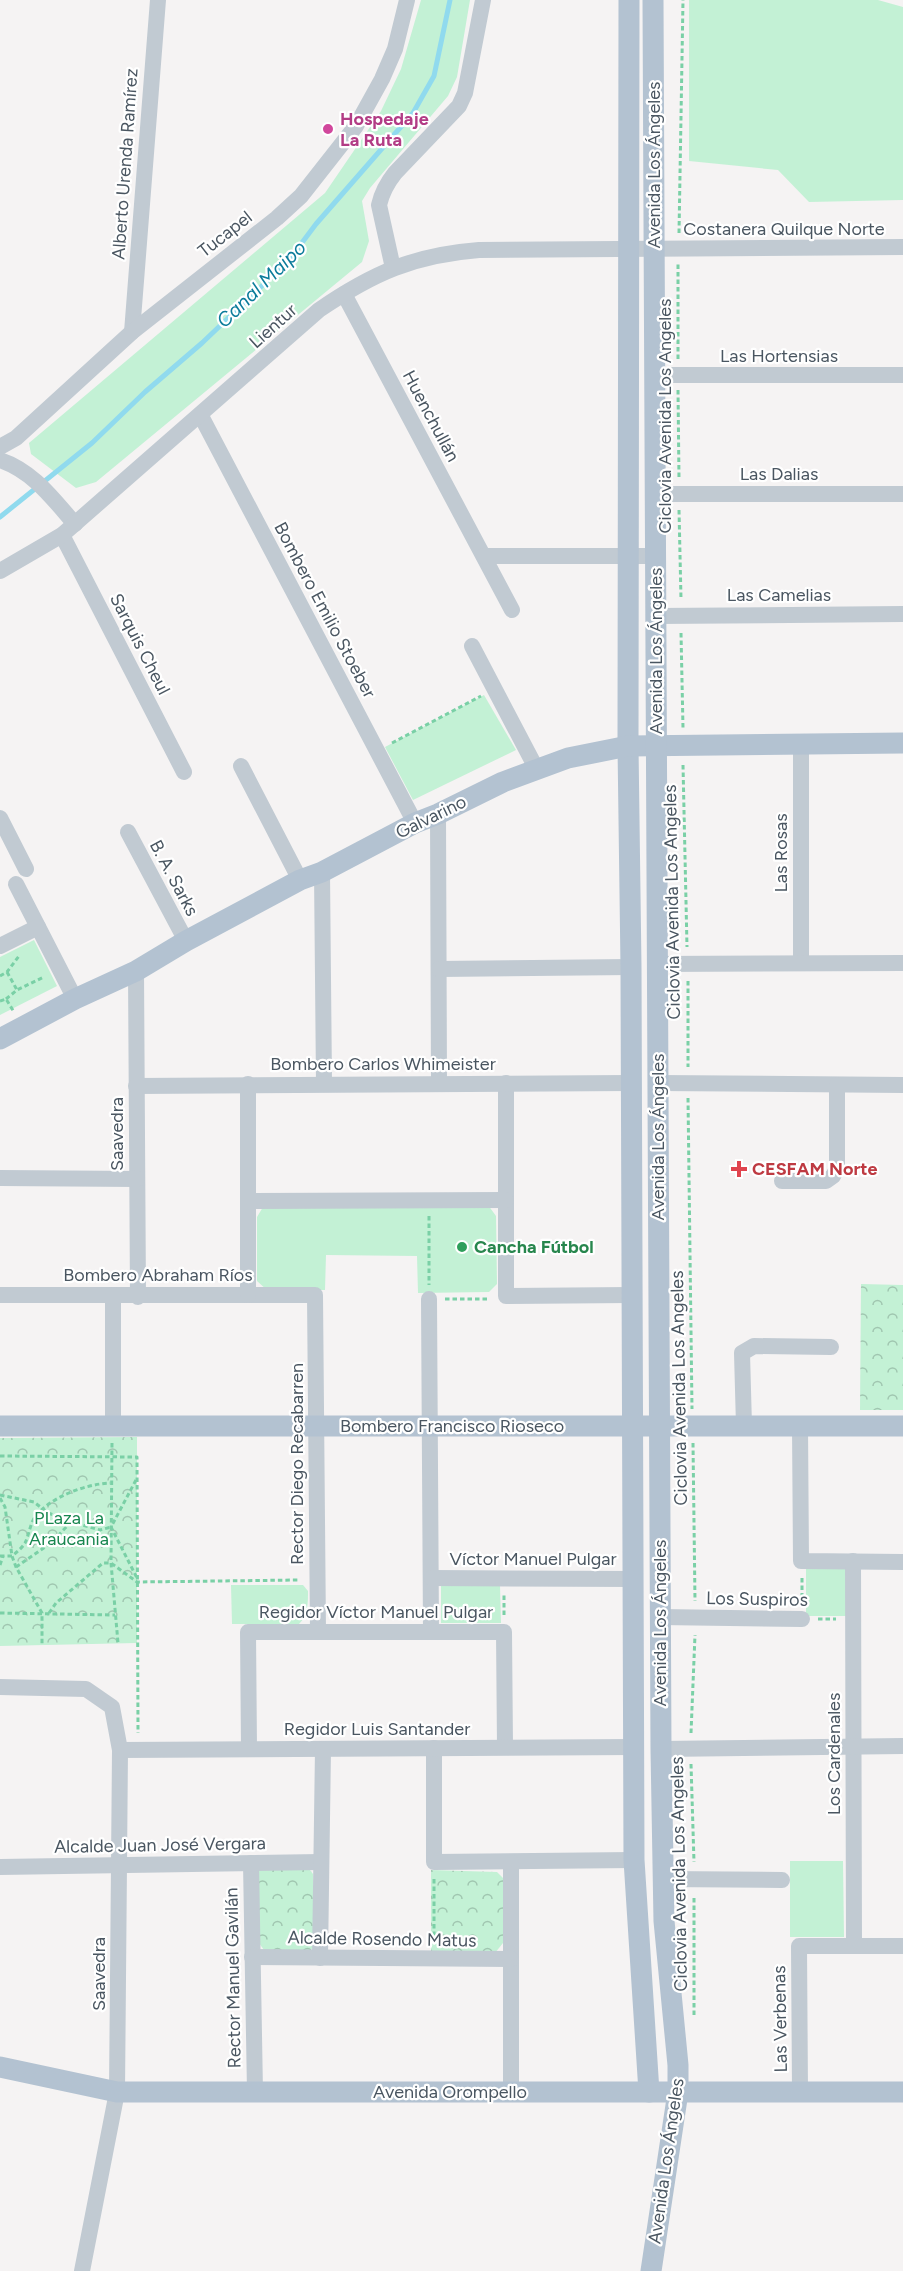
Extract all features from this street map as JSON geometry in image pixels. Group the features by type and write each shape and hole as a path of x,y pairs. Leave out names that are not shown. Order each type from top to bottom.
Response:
{"main road":[{"name":"Avenida Los Ángeles","path":"629,0 628,746 631,967 634,1860 649,2092"},
{"name":"Avenida Los Ángeles","path":"651,2271 678,2092 678,2065 667,1956 663,1879 661,1749 653,0"},
{"name":"Galvarino","path":"0,1039 75,999 136,971 186,941 300,880 322,872 415,823 536,768 586,753 628,746 903,743"},
{"name":"Bombero Francisco Rioseco","path":"0,1426 903,1426"},
{"name":"Avenida Orompello","path":"0,2067 117,2092 903,2092"}],"street":[{"name":"Alberto Urenda Ramírez","path":"132,332 158,0"},
{"name":"Tucapel","path":"0,447 16,438 132,332 277,218 301,196 356,126 382,79 395,49 406,0"},
{"path":"393,268 379,205 381,196 386,184 395,173 459,106 465,93 483,0"},
{"name":"Costanera Quilque Norte","path":"628,249 903,247"},
{"name":"Lientur","path":"0,571 69,530 319,310 393,268 430,256 469,251 628,249"},
{"name":"Huenchullán","path":"344,294 512,610"},
{"name":"Las Hortensias","path":"655,375 903,375"},
{"name":"Bombero Emilio Stoeber","path":"201,416 415,823"},
{"path":"0,460 13,464 32,476 45,490 69,530"},
{"name":"Las Dalias","path":"655,494 903,494"},
{"name":"Sarquis Cheul","path":"69,530 184,772"},
{"path":"484,556 656,556"},
{"name":"Las Camelias","path":"656,616 903,614"},
{"path":"472,646 536,768"},
{"name":"Las Rosas","path":"801,744 801,963"},
{"path":"241,766 300,880"},
{"path":"438,814 439,1083"},
{"path":"0,818 26,869"},
{"name":"B. A. Sarks","path":"128,832 186,941"},
{"path":"322,872 324,1084"},
{"path":"16,884 75,999"},
{"path":"0,946 38,927"},
{"path":"657,964 903,963"},
{"path":"439,969 631,967"},
{"name":"Saavedra","path":"136,971 138,1297"},
{"path":"506,1083 506,1296 631,1295"},
{"name":"Bombero Carlos Whimeister","path":"136,1086 630,1083"},
{"path":"658,1083 903,1085"},
{"path":"248,1084 248,1295"},
{"path":"782,1181 826,1181 833,1176 837,1169 837,1085"},
{"path":"0,1178 137,1179"},
{"path":"249,1201 506,1200"},
{"name":"Bombero Abraham Ríos","path":"0,1295 138,1297 315,1295"},
{"path":"113,1295 113,1426"},
{"name":"Rector Diego Recabarren","path":"315,1295 318,1632"},
{"path":"429,1299 431,1632"},
{"path":"744,1426 742,1353 754,1346 831,1347"},
{"path":"800,1426 801,1561 903,1562"},
{"name":"Los Cardenales","path":"853,1562 854,1946"},
{"name":"Víctor Manuel Pulgar","path":"432,1578 634,1579"},
{"name":"Los Suspiros","path":"660,1617 802,1619"},
{"name":"Regidor Víctor Manuel Pulgar","path":"249,1749 248,1632 504,1632"},
{"path":"504,1632 506,1748"},
{"name":"Saavedra","path":"0,1687 86,1689 112,1707 120,1750 117,2092 82,2271"},
{"path":"661,1749 903,1746"},
{"name":"Regidor Luis Santander","path":"120,1750 634,1747"},
{"path":"434,1748 434,1862 634,1860"},
{"path":"320,1958 323,1749"},
{"name":"Alcalde Juan José Vergara","path":"0,1867 321,1862"},
{"name":"Rector Manuel Gavilán","path":"251,1863 255,2092"},
{"path":"511,1863 511,2092"},
{"path":"663,1879 782,1880"},
{"name":"Las Verbenas","path":"800,2092 799,1946 854,1946"},
{"path":"854,1946 903,1946"},
{"name":"Alcalde Rosendo Matus","path":"252,1957 511,1959"}],"path":[{"name":"Ciclovia Avenida Los Angeles","path":"683,0 678,375 696,1618 690,1748 694,1880 694,2020"},
{"path":"377,751 495,690"},
{"path":"6,999 17,990 59,969"},
{"path":"7,972 17,990"},
{"path":"429,1200 429,1299 497,1299 506,1296"},
{"path":"113,1426 110,1457 111,1563 118,1643"},
{"path":"0,1456 136,1457 138,1750"},
{"path":"0,1497 34,1502 48,1513 100,1530 111,1527 137,1479"},
{"path":"0,1565 2,1556 12,1556 24,1545 35,1518 43,1509 70,1492 110,1483"},
{"path":"0,1497 5,1507 12,1556 42,1613 42,1644"},
{"path":"16,1567 51,1543 71,1522"},
{"path":"111,1527 137,1580"},
{"path":"801,1561 802,1619"},
{"path":"49,1613 56,1604 103,1563 111,1563 137,1580 317,1580"},
{"path":"504,1579 504,1632"},
{"path":"0,1613 115,1615"},
{"name":"Los Suspiros","path":"802,1619 853,1619"},
{"path":"434,1862 434,1958"}],"green space":[{"path":"421,0 470,0 457,77 448,96 370,188 362,201 369,241 362,262 96,482 76,488 31,454 29,443 325,193 381,111 401,69"},
{"path":"689,0 878,0 903,7 903,200 809,202 778,170 689,161"},
{"path":"484,695 516,750 413,800 385,747"},
{"path":"34,940 57,986 0,1015 0,957"},
{"path":"488,1205 496,1216 497,1284 489,1292 418,1293 417,1256 326,1255 325,1290 267,1290 257,1281 257,1217 263,1207"},
{"path":"861,1284 903,1285 903,1410 860,1410"},
{"name":"PLaza La Araucania","path":"137,1437 137,1643 0,1646 0,1438"},
{"path":"847,1565 848,1616 806,1616 806,1566"},
{"path":"231,1585 303,1585 308,1591 306,1613 299,1624 232,1624"},
{"path":"441,1585 500,1585 501,1623 441,1623"},
{"path":"790,1861 843,1861 844,1937 790,1937"},
{"path":"263,1865 307,1866 313,1874 314,1946 310,1951 264,1950 256,1939 257,1873"},
{"path":"431,1870 497,1872 504,1879 503,1943 495,1953 431,1952"}],"waterway":[{"name":"Canal Maipo","path":"0,517 92,443 289,260 316,224 413,113 434,76 450,0"}],"place":[{"name":"Hospedaje La Ruta","path":"328,129"},
{"name":"CESFAM Norte","path":"739,1169"},
{"name":"Cancha Fútbol","path":"462,1247"}]}
